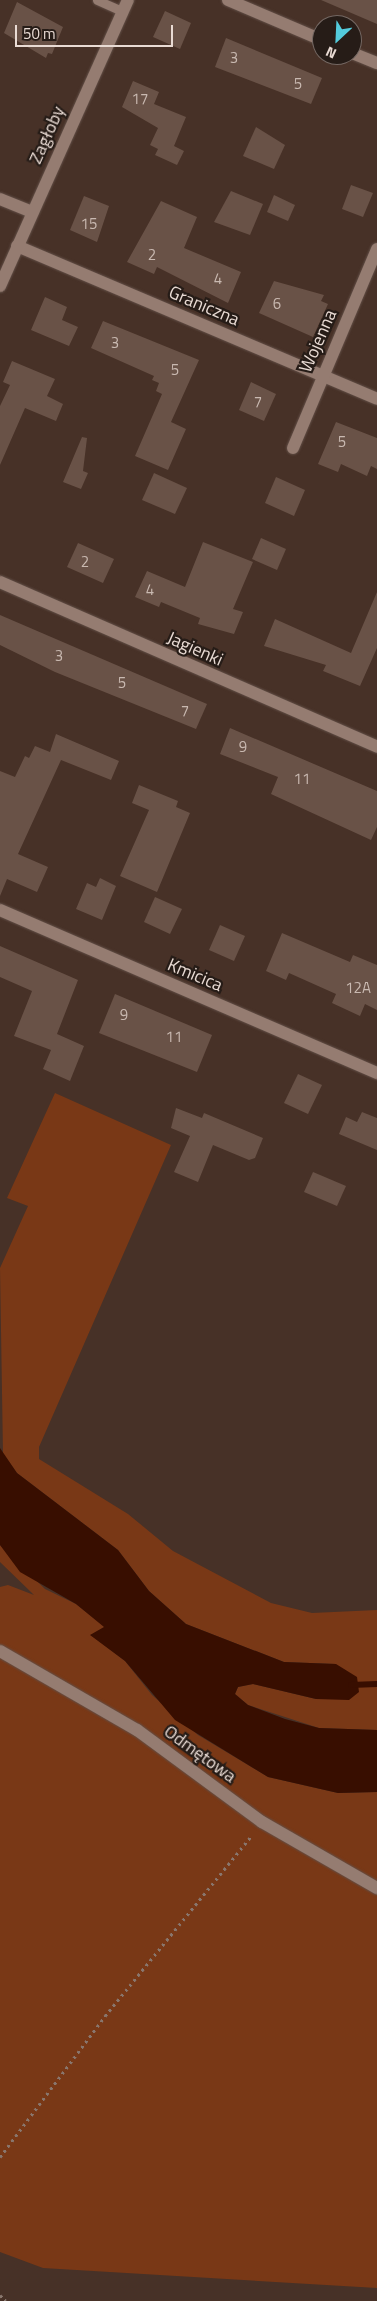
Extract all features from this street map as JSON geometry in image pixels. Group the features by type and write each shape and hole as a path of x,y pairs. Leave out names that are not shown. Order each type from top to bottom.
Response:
{"street":[{"path":"228,0 312,36"},
{"name":"Zagłoby","path":"0,286 125,5"},
{"path":"362,57 377,63"},
{"path":"0,198 32,212"},
{"name":"Graniczna","path":"17,246 377,399"},
{"name":"Wojenna","path":"293,448 322,375 377,249"},
{"name":"Jagienki","path":"0,582 377,747"},
{"name":"Kmicica","path":"0,910 377,1073"},
{"name":"Odmętowa","path":"0,1651 137,1730 262,1822 344,1873 377,1888"}],"lane":[{"path":"97,0 125,5"}],"path":[{"path":"0,2157 105,2016 232,1866 262,1822"},
{"path":"0,2295 6,2301"}],"shaded area":[{"path":"55,1093 171,1145 39,1447 39,1459 128,1514 173,1551 271,1603 312,1613 377,1610 377,1730 319,1728 248,1705 235,1694 238,1687 253,1684 316,1699 336,1664 284,1662 186,1624 149,1591 118,1550 17,1473 3,1454 0,1268 28,1206 7,1198"},
{"path":"0,1448 17,1473 118,1550 149,1591 186,1624 284,1662 336,1664 357,1677 359,1692 349,1700 316,1699 253,1684 238,1687 235,1694 248,1705 285,1719 319,1728 377,1730 377,1792 338,1793 268,1777 175,1720 125,1661 90,1635 104,1627 76,1604 20,1572 0,1545"},
{"path":"0,1545 45,1589 76,1604 105,1627 91,1635 125,1661 152,1695 198,1735 268,1777 338,1793 377,1792 377,2288 43,2268 0,2252 0,1587 8,1585 34,1595 0,1562"}],"building":[{"path":"321,0 377,0 377,24 362,18 362,15 356,15"},
{"path":"17,2 63,27 52,54 48,53 46,58 4,33"},
{"path":"165,11 191,23 180,49 153,37"},
{"path":"226,38 322,78 311,104 215,67"},
{"path":"133,81 159,92 154,104 186,117 174,146 184,151 177,165 155,155 158,149 150,145 158,128 122,107"},
{"path":"256,127 285,145 274,169 243,156"},
{"path":"351,185 373,193 363,217 342,209"},
{"path":"231,191 263,204 250,235 214,222"},
{"path":"274,195 295,205 288,221 267,212"},
{"path":"84,196 109,206 97,242 70,230"},
{"path":"161,201 197,217 184,248 241,272 228,303 157,267 154,274 127,262"},
{"path":"274,281 324,295 321,301 328,304 313,337 259,313"},
{"path":"45,297 67,307 62,320 78,327 69,346 31,330"},
{"path":"103,321 199,360 171,422 186,429 168,470 135,456 162,394 156,391 159,383 152,380 154,376 91,348"},
{"path":"12,361 55,379 47,396 63,404 56,421 25,408 0,465 0,406 10,385 3,382"},
{"path":"251,382 276,394 264,421 239,410"},
{"path":"336,422 377,438 377,469 371,466 367,476 341,464 338,472 318,464"},
{"path":"82,437 87,438 83,471 88,473 81,489 63,482"},
{"path":"154,473 187,488 175,514 142,500"},
{"path":"276,477 305,490 294,516 265,503"},
{"path":"261,538 286,549 277,570 252,559"},
{"path":"203,542 253,562 233,609 243,612 234,634 198,624 200,618 161,602 159,607 135,597 147,571 185,587"},
{"path":"78,543 114,559 103,583 67,567"},
{"path":"377,592 377,648 360,686 323,671 326,665 264,646 275,619 351,653"},
{"path":"0,615 207,704 196,729 55,672 0,645"},
{"path":"230,728 377,791 377,827 371,840 271,794 278,777 220,754"},
{"path":"56,734 119,761 111,780 61,760 18,854 48,867 37,892 7,879 0,896 0,771 15,777 25,756 29,758 35,746 50,752"},
{"path":"139,785 178,801 176,807 190,813 157,892 120,876 149,810 132,803"},
{"path":"100,878 116,886 102,920 76,909 87,883 96,887"},
{"path":"155,897 182,909 170,934 144,922"},
{"path":"220,925 245,936 234,961 209,950"},
{"path":"282,933 350,962 353,955 377,965 377,1010 365,1004 360,1016 332,1003 336,994 289,973 286,980 266,971"},
{"path":"0,946 78,980 57,1034 84,1046 70,1081 43,1069 51,1050 14,1036 32,991 0,977"},
{"path":"115,994 212,1035 197,1072 99,1033"},
{"path":"298,1074 322,1085 308,1114 284,1103"},
{"path":"176,1108 202,1118 204,1113 263,1138 255,1158 249,1160 213,1145 198,1182 174,1172 190,1136 171,1128"},
{"path":"362,1112 377,1118 377,1150 339,1134 346,1117 357,1122"},
{"path":"313,1172 346,1186 337,1206 304,1192"}],"waterway":[{"path":"351,1685 377,1684"}]}
